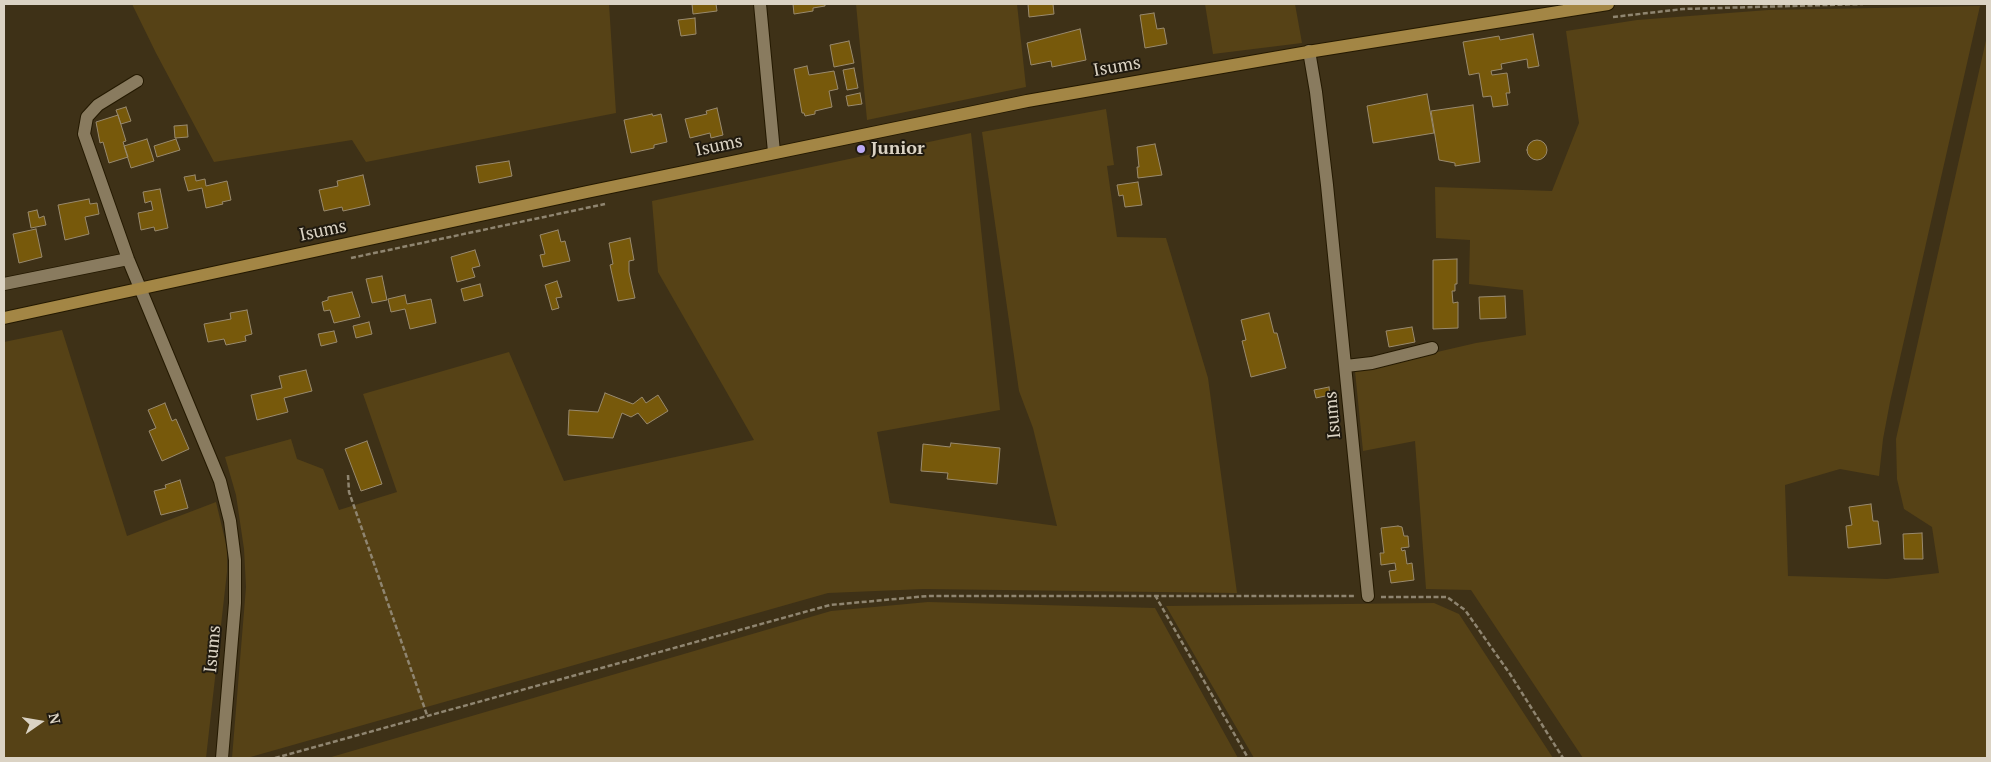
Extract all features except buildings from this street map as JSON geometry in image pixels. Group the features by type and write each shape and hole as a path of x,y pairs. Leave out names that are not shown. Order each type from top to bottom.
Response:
{"main road":[{"name":"Isums","path":"4,318 774,152 1026,101 1309,51 1608,4"}],"street":[{"path":"760,4 774,152"},
{"name":"Isums","path":"1309,51 1323,148 1368,596"},
{"name":"Isums","path":"137,81 98,105 87,117 84,134 128,259 220,481 230,521 235,560 235,603 222,758"},
{"path":"4,284 128,259"},
{"path":"1346,366 1372,363 1432,348"}],"path":[{"path":"1609,18 1682,9 1863,4"},
{"path":"348,259 605,204"},
{"path":"348,475 349,492 427,715"},
{"path":"1155,595 1248,758"},
{"path":"275,758 830,605 928,596 1155,595 1447,597 1465,610 1510,674 1563,758"}],"shaded area":[{"path":"132,4 609,4 616,113 366,162 352,140 214,162"},
{"path":"856,4 1017,4 1026,87 867,120"},
{"path":"1205,4 1295,4 1302,43 1213,54"},
{"path":"1980,6 1890,402 1879,476 1840,469 1785,485 1788,576 1887,579 1939,573 1932,527 1904,509 1897,479 1896,439 1987,36 1987,758 1583,758 1471,590 1426,589 1415,441 1363,451 1355,371 1476,343 1526,335 1523,290 1469,284 1470,240 1436,238 1435,187 1552,191 1579,123 1566,31 1637,20 1768,10"},
{"path":"1106,109 1114,165 1107,166 1117,237 1166,238 1208,378 1237,593 924,589 828,593 247,758 232,758 246,587 244,549 236,495 225,457 291,439 297,459 323,469 339,510 397,492 363,394 509,352 564,481 754,440 658,272 652,201 971,133 1000,410 877,432 890,503 1057,526 1033,428 1019,391 982,132"},
{"path":"62,330 127,536 216,502 227,548 227,572 206,758 4,758 4,342"},
{"path":"928,602 1155,608 1238,758 328,758 831,611"},
{"path":"1434,603 1459,614 1553,758 1254,758 1166,606"}],"place":[{"name":"Junior","path":"861,149"}]}
